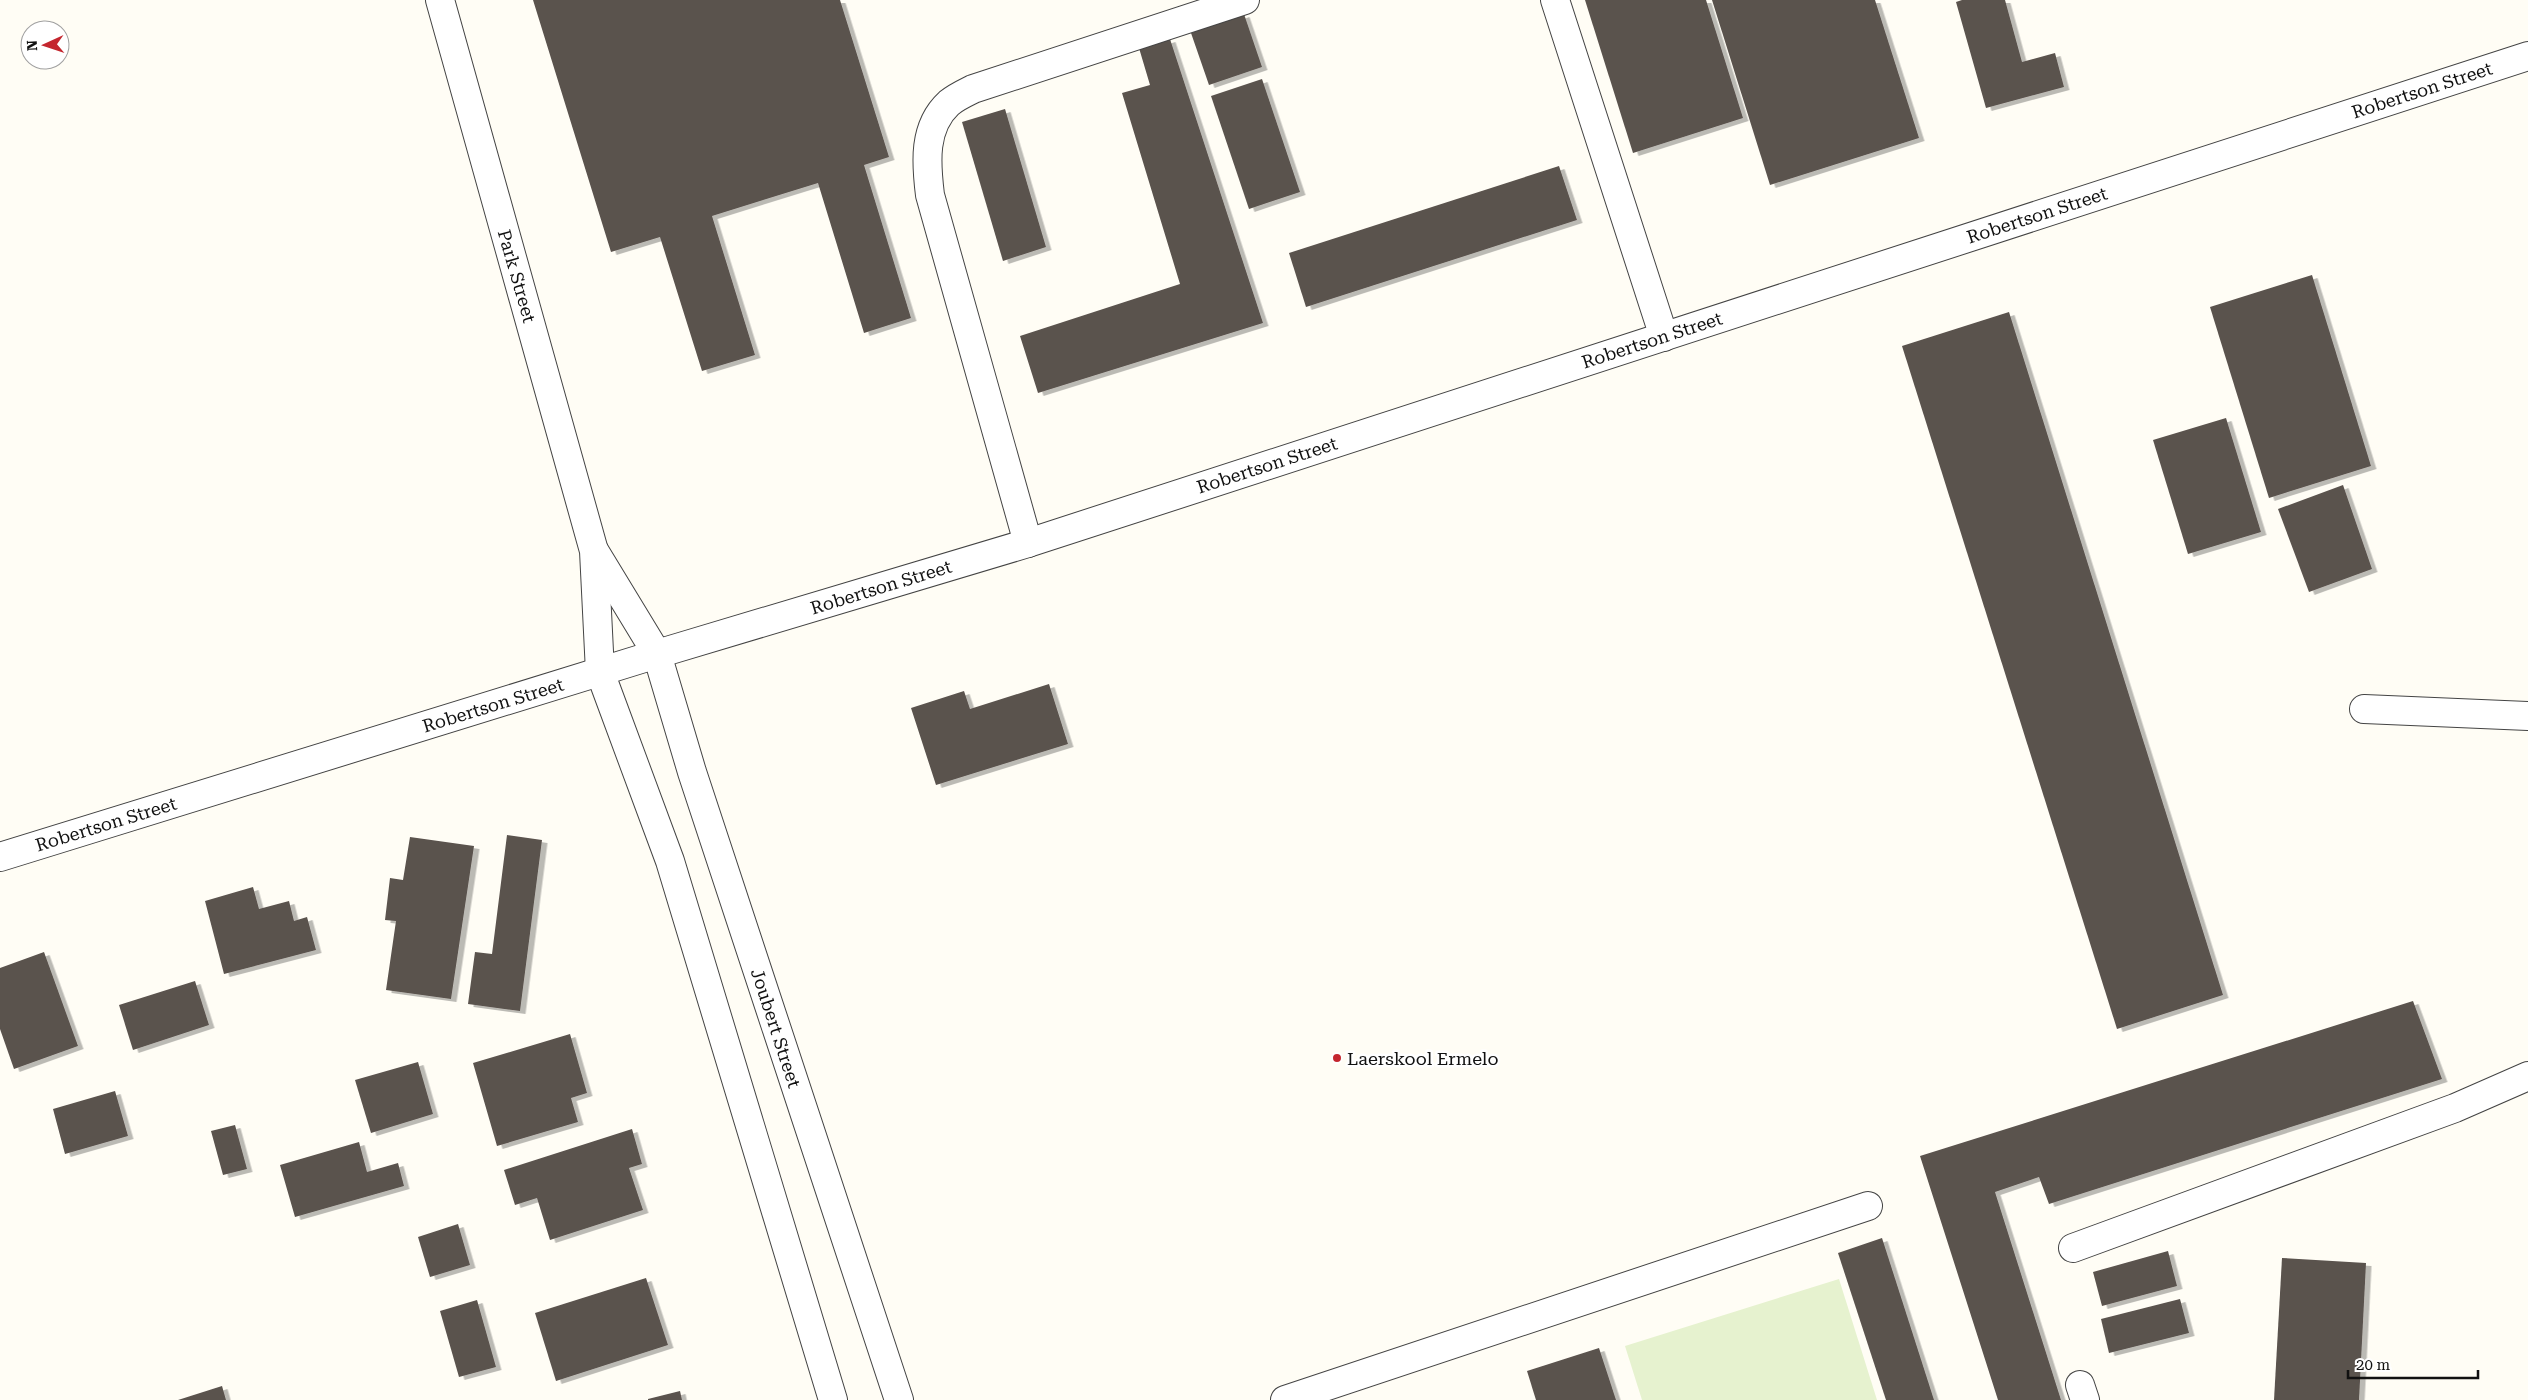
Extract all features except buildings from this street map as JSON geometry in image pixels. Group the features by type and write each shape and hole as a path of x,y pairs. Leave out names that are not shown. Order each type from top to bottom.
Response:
{"street":[{"name":"Park Street","path":"440,0 594,551 600,672"},
{"path":"1028,543 930,195 927,166 929,135 939,115 950,102 973,89 1245,0"},
{"path":"1555,0 1664,336"},
{"name":"Robertson Street","path":"0,857 658,654 1028,543 2528,56"},
{"name":"Park Street","path":"594,551 658,654"},
{"name":"Joubert Street","path":"658,654 692,772 899,1400"},
{"path":"600,672 670,862 833,1400"},
{"path":"2364,709 2528,716"},
{"path":"2073,1248 2455,1108 2528,1076"},
{"path":"1285,1400 1868,1206"}],"green space":[{"path":"1839,1279 1877,1400 1642,1400 1625,1346"}],"place":[{"name":"Laerskool Ermelo","path":"1337,1058"}]}
